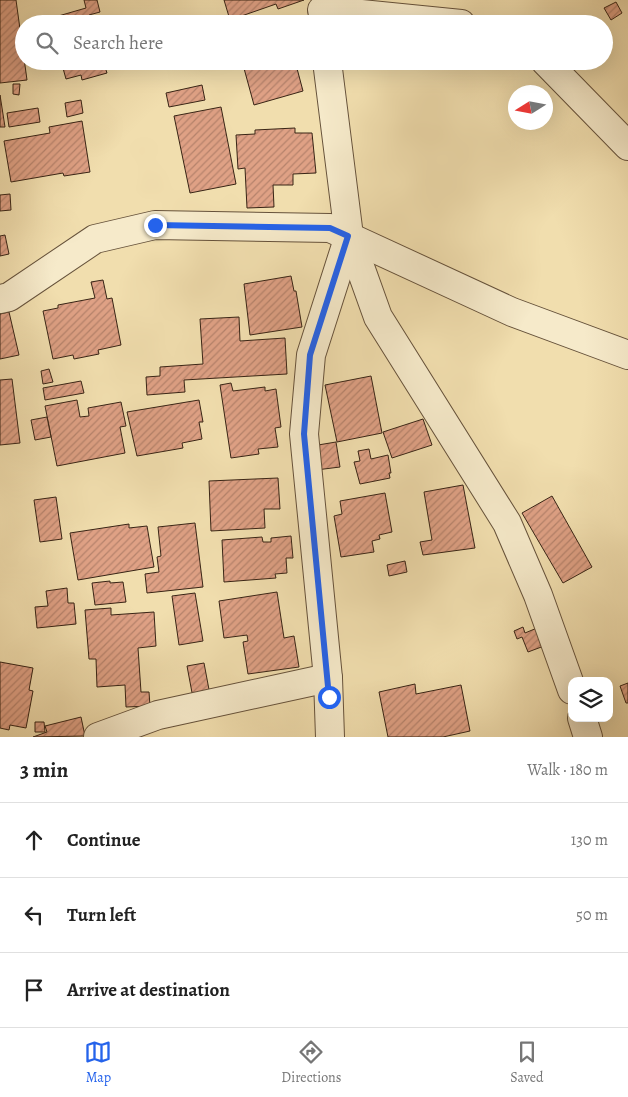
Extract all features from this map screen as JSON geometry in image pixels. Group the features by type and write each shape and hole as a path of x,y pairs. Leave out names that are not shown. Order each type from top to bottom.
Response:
{"street":[{"path":"322,11 364,15"},
{"path":"328,70 348,236 378,317 507,523 538,595 568,679"},
{"path":"554,70 628,146"},
{"path":"0,299 9,297 94,239 155,225 330,228 512,312 628,355"},
{"path":"330,737 328,678 304,434 310,355 348,236"},
{"path":"98,737 158,715 328,678"},
{"path":"583,722 588,737"}],"building":[{"path":"0,0 16,0 18,15 15,15 15,70 26,70 27,80 0,83"},
{"path":"84,0 97,0 100,12 89,15 62,15 86,8"},
{"path":"224,0 304,0 278,9 276,4 244,15 228,15"},
{"path":"616,2 622,13 613,19 613,15 608,15 604,8"},
{"path":"64,70 106,70 107,73 82,80 81,75 66,79"},
{"path":"244,70 297,70 303,91 254,105"},
{"path":"13,84 20,84 19,95 13,94"},
{"path":"202,85 205,100 169,107 166,93"},
{"path":"0,95 5,127 0,127"},
{"path":"81,100 83,113 67,117 65,103"},
{"path":"221,107 236,184 190,193 174,116"},
{"path":"38,108 40,122 9,127 7,113"},
{"path":"82,121 90,172 64,176 63,173 11,182 4,141 50,133 49,127"},
{"path":"295,128 295,133 312,133 316,173 293,174 293,185 273,185 274,207 247,208 245,168 238,169 236,135 255,134 255,130"},
{"path":"10,194 11,210 0,211 0,195"},
{"path":"5,235 9,254 0,256 0,236"},
{"path":"291,276 294,291 296,291 302,327 250,335 244,284"},
{"path":"103,280 107,299 112,298 121,345 98,350 99,354 74,359 73,355 53,359 43,311 58,308 58,305 95,298 91,282"},
{"path":"9,312 19,355 0,359 0,314"},
{"path":"239,317 240,341 285,338 287,374 184,380 185,392 147,395 146,377 160,376 160,367 203,364 200,319"},
{"path":"49,369 53,382 43,384 41,371"},
{"path":"371,376 382,433 337,442 325,385"},
{"path":"12,379 20,443 0,445 0,380"},
{"path":"81,381 84,393 45,400 43,388"},
{"path":"231,383 233,391 265,387 265,391 276,389 281,427 275,428 278,447 258,449 259,454 231,458 220,385"},
{"path":"77,400 80,417 89,416 88,408 121,402 126,426 120,427 125,453 57,466 45,406"},
{"path":"199,400 203,422 199,422 202,439 182,443 183,448 137,456 127,412"},
{"path":"47,417 51,437 35,440 31,420"},
{"path":"423,419 432,445 392,458 383,432"},
{"path":"336,442 340,467 316,470 312,446"},
{"path":"369,449 371,459 388,455 390,478 360,484 354,462 360,461 358,451"},
{"path":"278,478 280,509 264,509 265,528 211,531 209,481"},
{"path":"463,485 475,548 423,555 420,542 432,540 424,492"},
{"path":"385,493 392,532 379,535 380,539 372,541 374,552 341,557 334,516 342,514 340,501"},
{"path":"552,496 592,567 563,583 522,513"},
{"path":"56,497 62,539 40,542 34,500"},
{"path":"195,523 203,587 147,593 145,574 159,572 157,557 161,556 158,527"},
{"path":"129,524 129,528 147,526 154,567 78,580 70,533"},
{"path":"291,536 293,558 286,558 287,573 275,574 276,578 224,582 222,540 262,537 263,542 271,542 271,538"},
{"path":"405,561 407,572 389,576 387,565"},
{"path":"110,581 110,583 123,582 126,602 95,605 92,583"},
{"path":"67,588 68,603 74,603 76,624 37,628 35,607 48,606 46,591"},
{"path":"277,592 284,638 294,636 299,667 248,674 243,642 248,641 247,635 224,638 219,601"},
{"path":"195,593 203,641 179,645 172,596"},
{"path":"111,608 111,615 154,612 156,646 138,648 141,692 149,692 150,706 126,707 125,685 97,687 96,659 89,659 85,610"},
{"path":"523,627 525,633 537,628 544,646 528,652 522,637 517,639 514,631"},
{"path":"0,662 33,668 29,690 33,691 26,728 10,725 9,730 0,728"},
{"path":"204,663 210,695 193,698 187,666"},
{"path":"628,683 628,703 626,703 620,686"},
{"path":"415,684 416,694 461,685 470,731 443,737 388,737 379,692"},
{"path":"81,717 85,736 33,737 47,732 45,726"},
{"path":"35,722 44,722 45,732 35,732"}],"route":[{"path":"155,225 330,228 348,236 310,355 304,434 329,697"}]}
